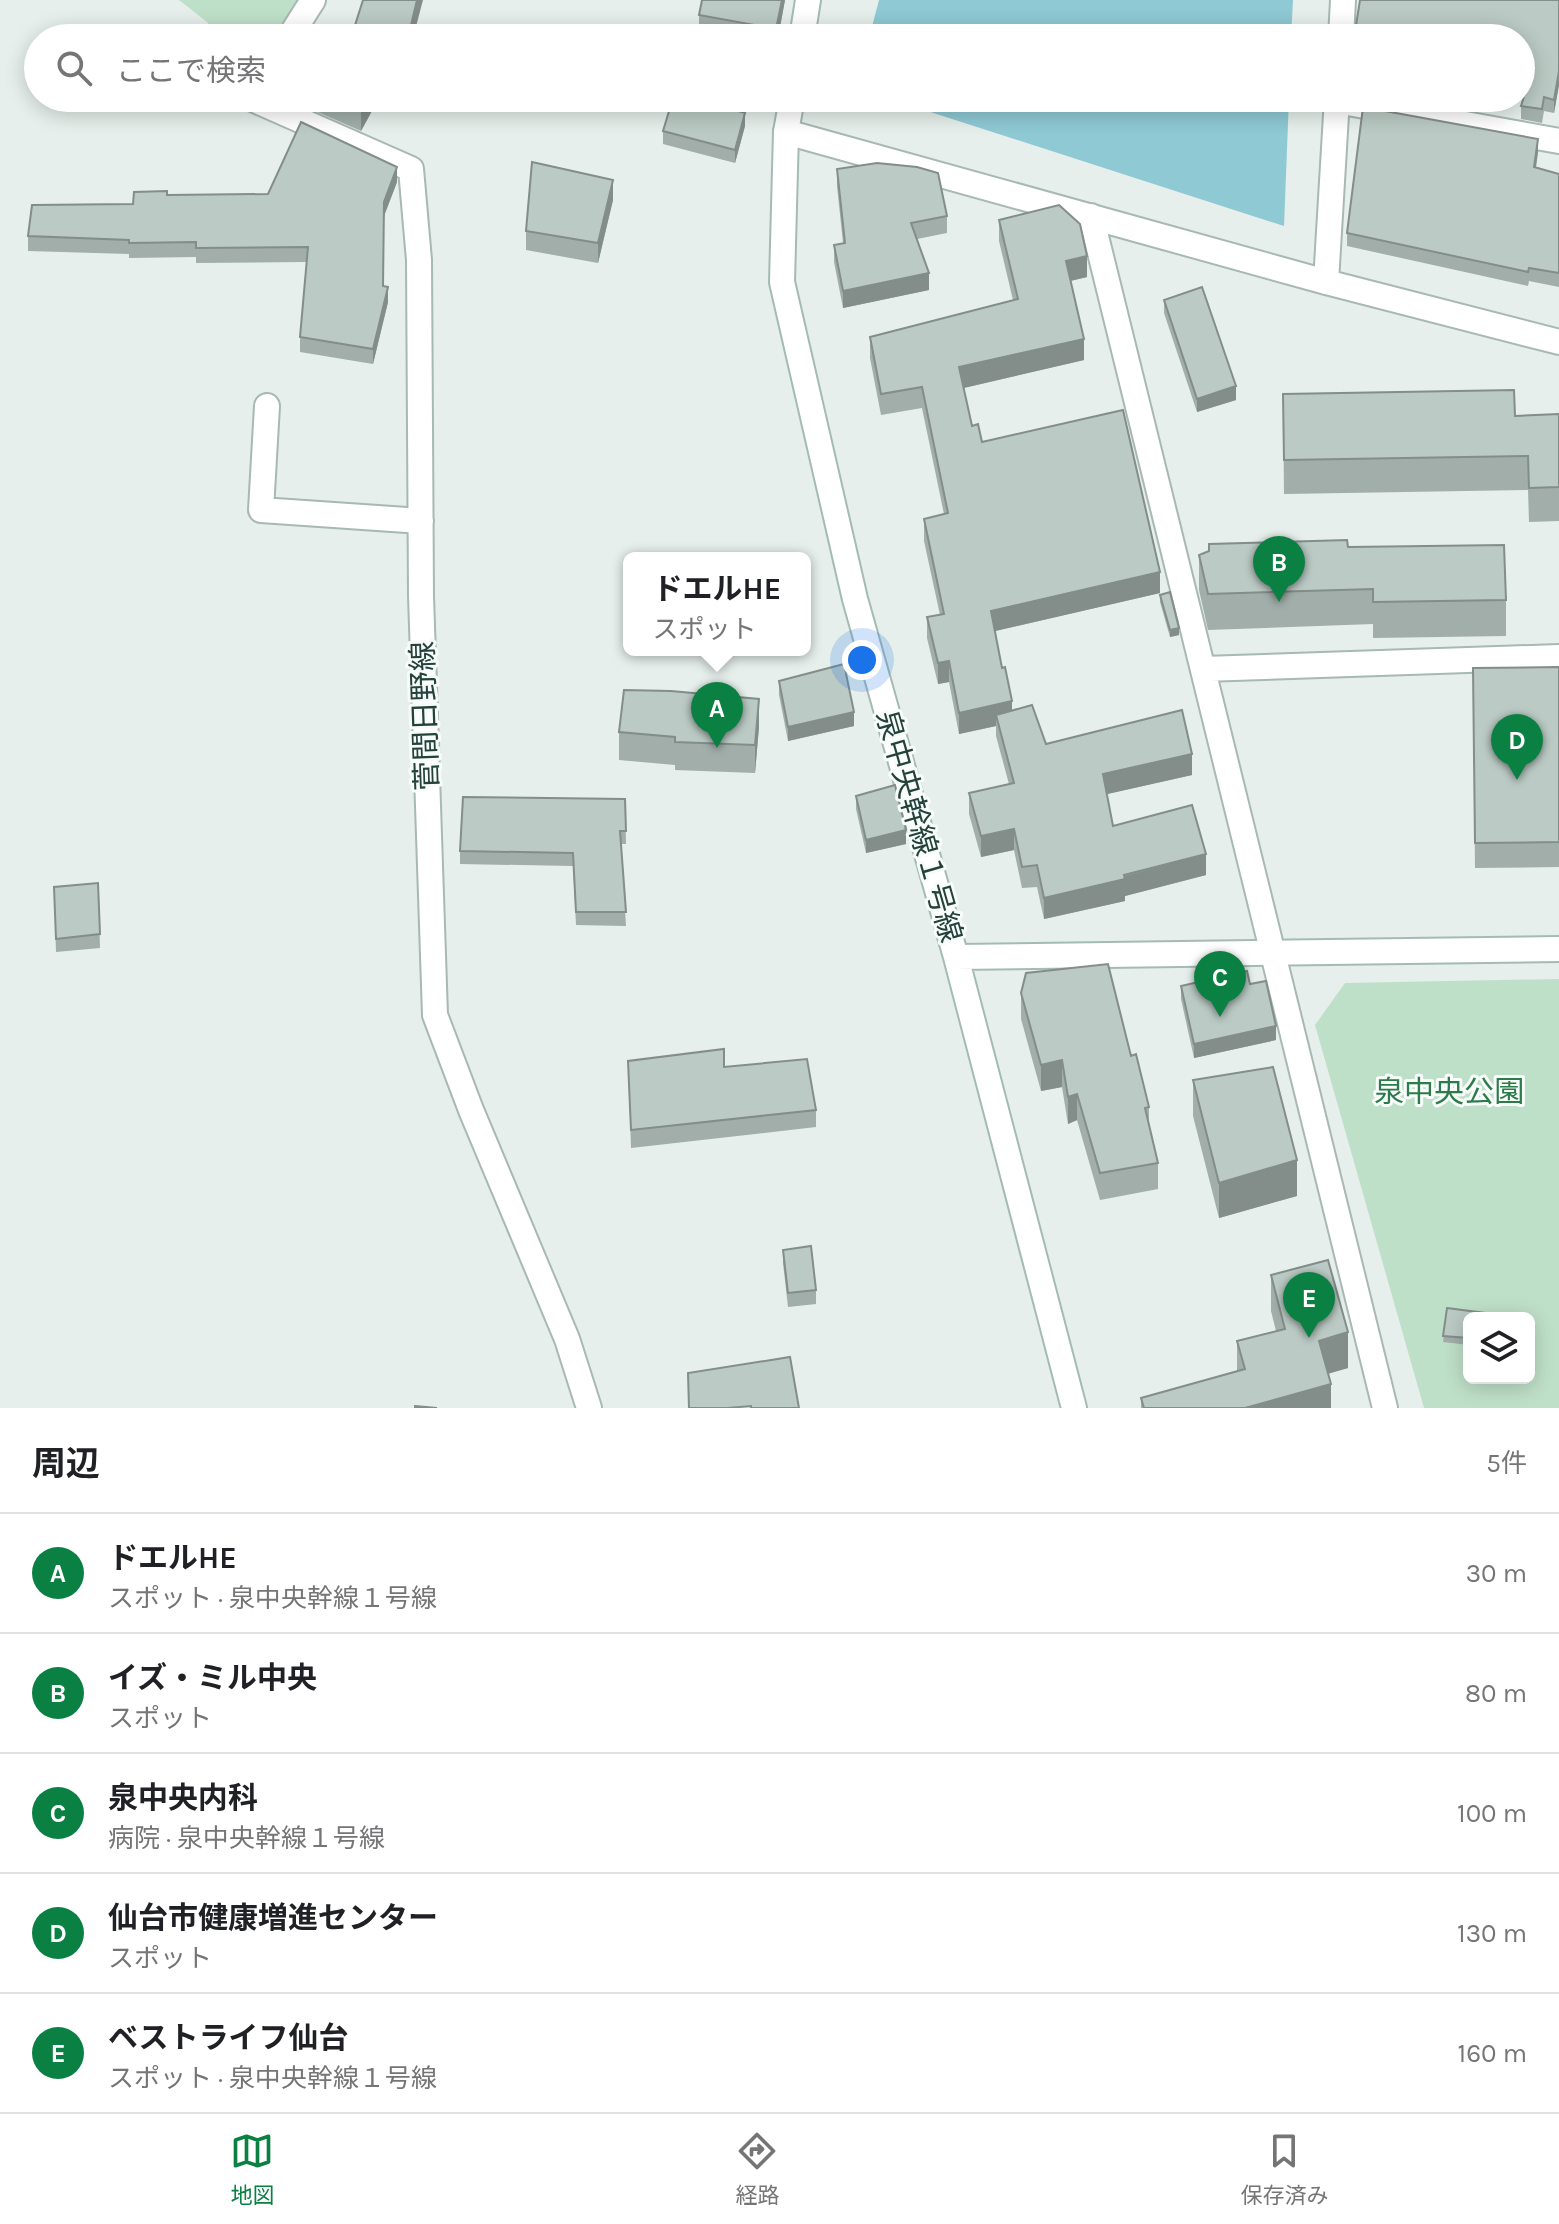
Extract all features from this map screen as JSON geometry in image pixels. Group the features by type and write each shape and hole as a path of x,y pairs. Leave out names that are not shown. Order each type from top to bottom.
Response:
{"street":[{"path":"298,24 313,0"},
{"path":"804,24 808,0"},
{"path":"1342,24 1343,0"},
{"name":"菅間日野線","path":"282,112 411,169 419,260 421,612 435,1015 471,1110 567,1339 589,1408"},
{"name":"泉中央幹線１号線","path":"790,112 786,132 782,282 855,599 956,957 1074,1408"},
{"path":"1326,282 1336,112"},
{"path":"1406,112 1559,141"},
{"path":"786,132 1326,282 1559,342"},
{"path":"1091,216 1385,1408"},
{"path":"267,406 261,510 421,521"},
{"path":"1203,669 1559,657"},
{"path":"956,957 1559,949"}],"green space":[{"path":"179,0 301,0 283,24 207,22"},
{"name":"泉中央公園","path":"1559,979 1559,1408 1424,1408 1315,1025 1345,983"}],"water":[{"path":"879,0 1293,0 1292,24 873,24"},
{"path":"930,112 1288,112 1284,226"}],"building":[{"path":"363,0 417,0 411,24 355,24"},
{"path":"702,0 782,0 777,24 748,24 699,15"},
{"path":"1360,0 1559,0 1559,71 1554,100 1544,97 1542,109 1535,108 1535,24 1356,24"},
{"path":"669,112 745,113 735,150 663,131"},
{"path":"1362,112 1390,112 1538,139 1534,167 1559,174 1559,273 1529,268 1528,272 1347,233"},
{"path":"301,122 397,167 384,202 383,286 388,287 373,349 300,337 308,247 196,248 196,242 129,243 129,240 28,236 32,205 133,204 134,192 167,191 167,195 268,194"},
{"path":"532,162 613,180 598,243 526,231"},
{"path":"877,163 917,167 938,173 947,216 911,223 929,273 843,291 834,245 845,243 837,169"},
{"path":"1059,205 1080,224 1087,256 1066,261 1084,339 959,367 972,426 978,424 982,442 1123,410 1160,572 991,611 1012,701 959,713 949,661 938,663 927,617 944,614 924,519 948,513 922,387 881,394 870,337 1018,299 999,220"},
{"path":"1202,287 1236,386 1197,399 1164,300"},
{"path":"1514,390 1515,416 1559,414 1559,487 1529,488 1528,456 1284,460 1283,394"},
{"path":"1347,540 1348,547 1504,545 1506,600 1373,602 1373,589 1208,594 1199,555 1209,551 1209,544"},
{"path":"1170,592 1179,628 1170,630 1160,595"},
{"path":"844,664 854,712 788,727 779,681"},
{"path":"1559,667 1559,842 1475,843 1473,668"},
{"path":"624,690 759,699 755,745 675,742 675,737 619,732"},
{"path":"1032,705 1046,744 1182,710 1192,754 1103,774 1113,826 1192,805 1206,854 1124,875 1125,879 1044,898 1037,865 1022,867 1014,829 981,836 969,793 1014,783 996,715"},
{"path":"895,785 906,830 866,840 856,796"},
{"path":"463,797 625,799 626,831 620,831 626,912 576,912 573,853 460,851"},
{"path":"98,883 100,934 56,939 54,887"},
{"path":"1108,964 1131,1056 1136,1054 1158,1163 1100,1173 1077,1094 1068,1097 1062,1060 1041,1065 1021,993 1026,973"},
{"path":"1247,971 1250,984 1266,981 1276,1026 1194,1044 1181,986"},
{"path":"724,1049 724,1067 807,1059 816,1110 631,1130 628,1061"},
{"path":"1273,1067 1297,1160 1219,1183 1193,1080"},
{"path":"811,1246 816,1290 788,1293 783,1250"},
{"path":"1328,1260 1348,1332 1319,1341 1331,1384 1245,1408 1144,1408 1141,1398 1245,1369 1237,1341 1285,1329 1271,1275"},
{"path":"1447,1308 1477,1312 1463,1312 1463,1338 1443,1336"},
{"path":"790,1357 799,1408 689,1408 688,1373"}],"place":[{"name":"イズ・ミル中央","path":"1279,602"},
{"name":"ドエルHE","path":"717,748"},
{"name":"仙台市健康増進センター","path":"1517,780"},
{"name":"泉中央内科","path":"1220,1017"},
{"name":"ベストライフ仙台","path":"1309,1338"}]}
